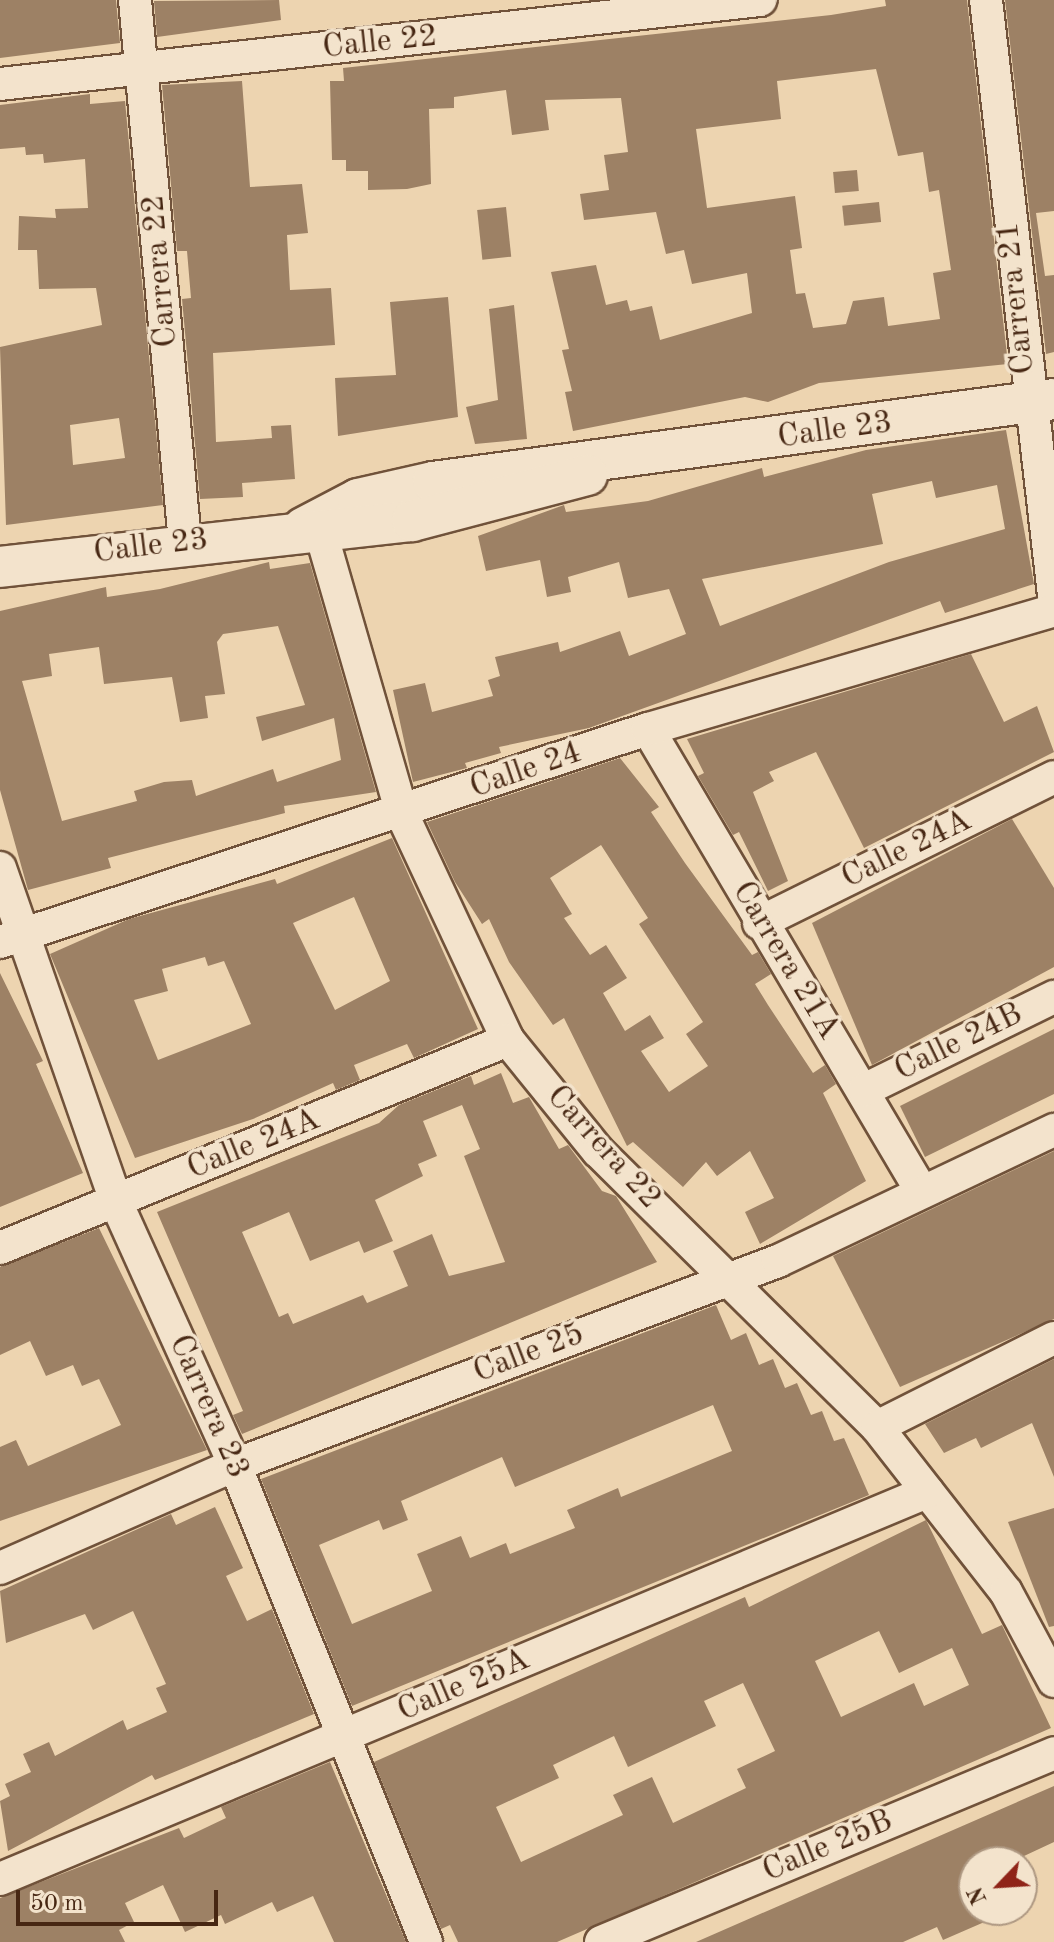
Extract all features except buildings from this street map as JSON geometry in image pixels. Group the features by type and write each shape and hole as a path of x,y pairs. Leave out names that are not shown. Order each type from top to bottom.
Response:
{"street":[{"name":"Carrera 22","path":"135,0 185,542"},
{"name":"Calle 22","path":"0,84 760,0"},
{"name":"Carrera 21","path":"986,0 1041,402 1054,595"},
{"name":"Calle 23","path":"0,567 313,525 358,499 433,482 548,463 616,462 1041,402"},
{"name":"Carrera 22","path":"313,525 402,814 508,1040 598,1151 877,1427 1006,1592 1054,1681"},
{"name":"Calle 24","path":"10,938 402,814 648,729 1054,610"},
{"name":"Carrera 21A","path":"648,729 759,923 864,1090 922,1192"},
{"name":"Calle 24A","path":"759,923 1054,777"},
{"name":"Carrera 23","path":"0,868 10,938 116,1202 235,1465 338,1739 426,1942"},
{"name":"Calle 24B","path":"864,1090 1054,997"},
{"name":"Calle 24A","path":"0,1248 508,1040"},
{"name":"Calle 25","path":"0,1568 235,1465 728,1279 1054,1130"},
{"path":"877,1427 1054,1338"},
{"name":"Calle 25A","path":"0,1879 927,1492"},
{"name":"Calle 25B","path":"601,1942 1054,1753"}]}
